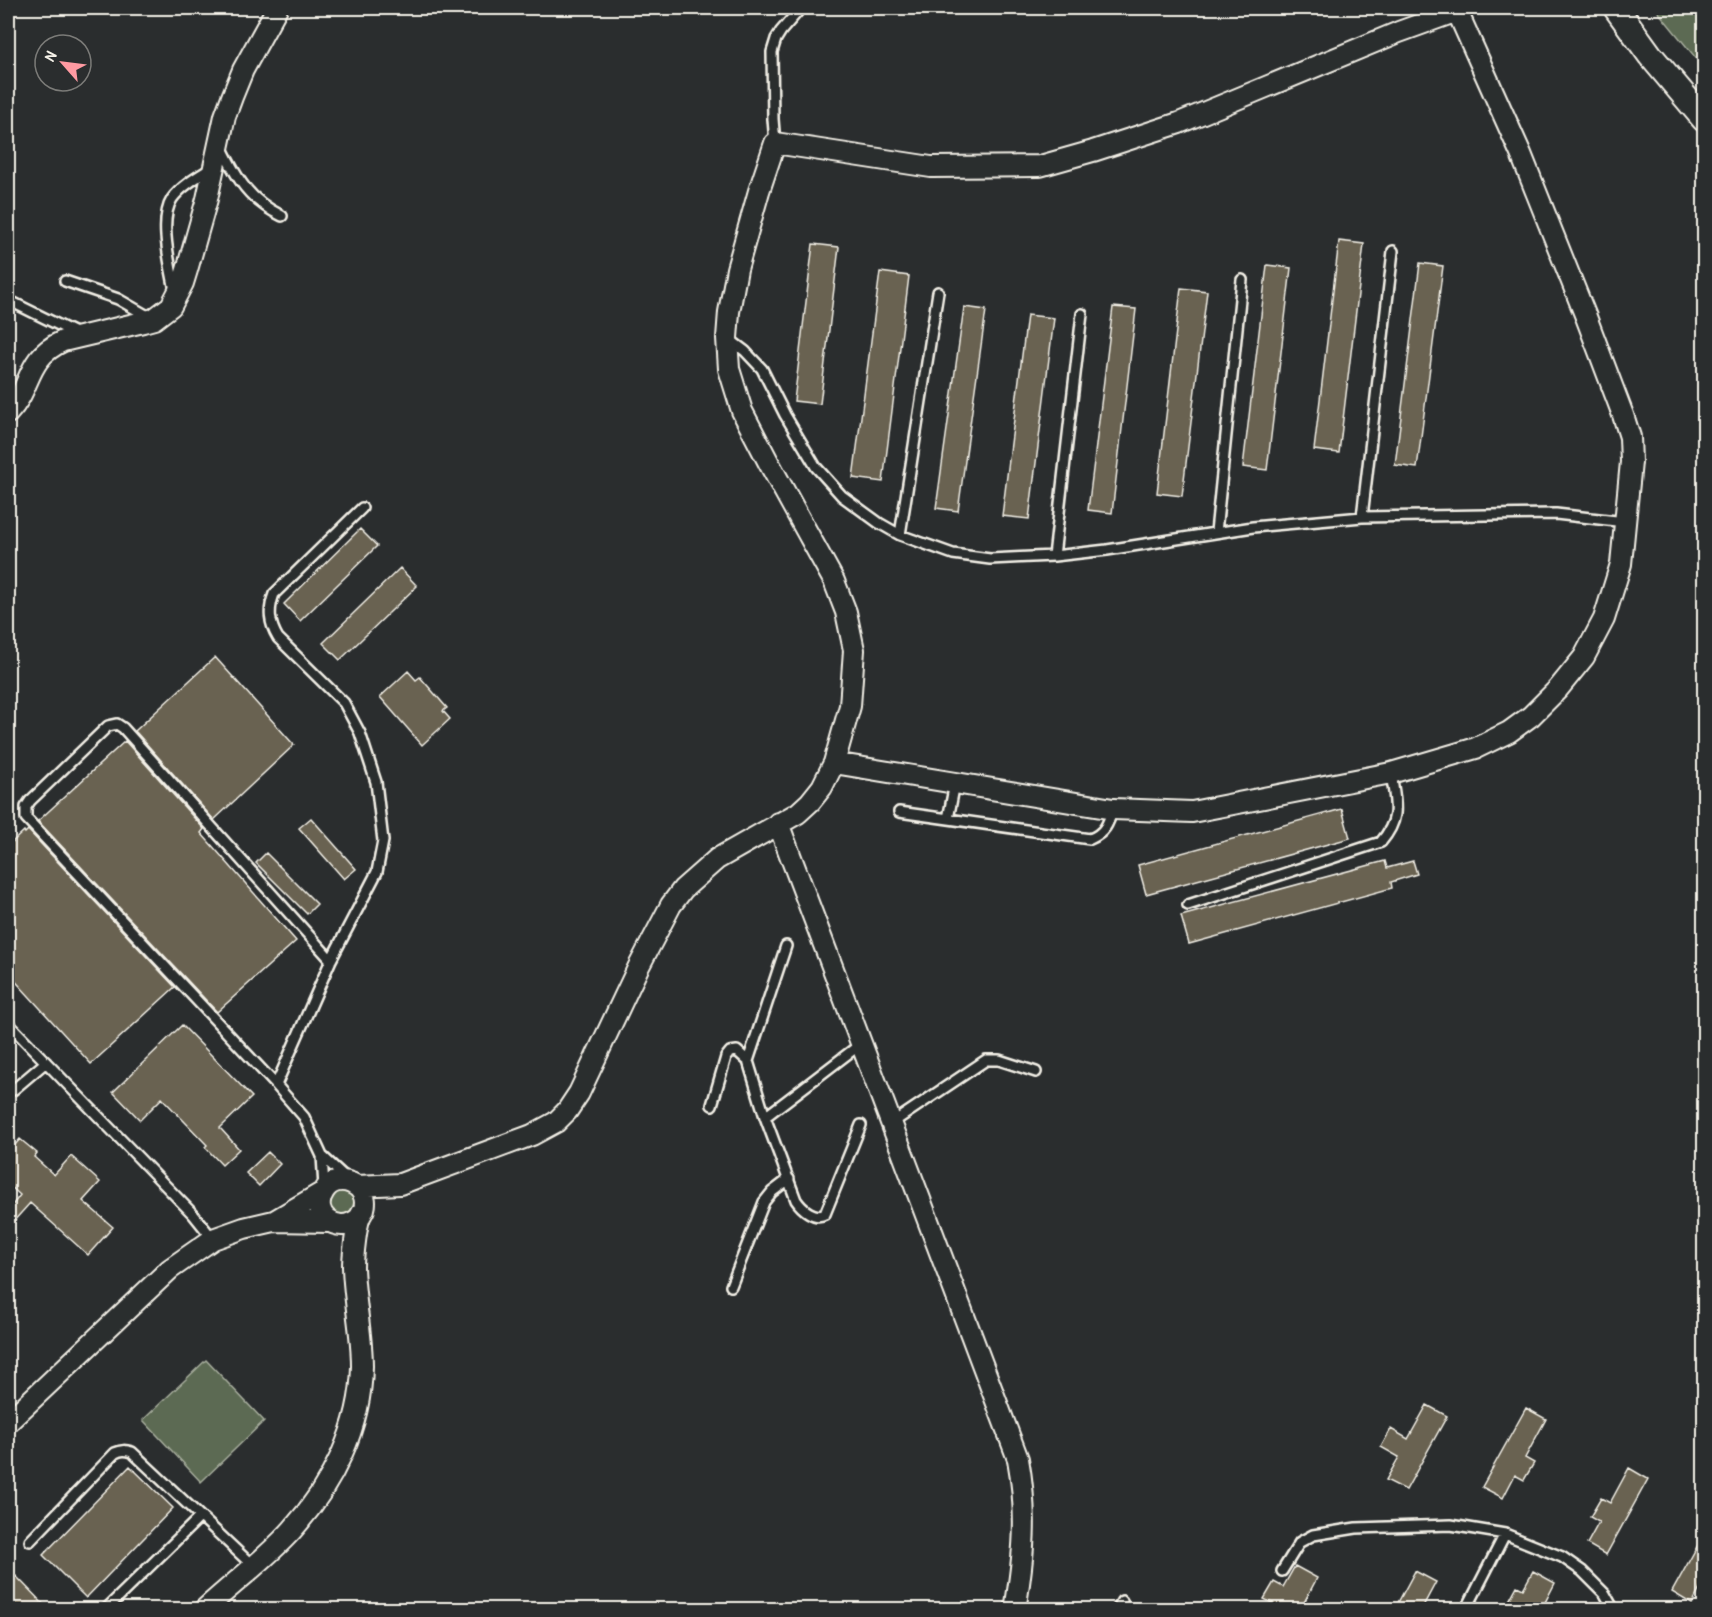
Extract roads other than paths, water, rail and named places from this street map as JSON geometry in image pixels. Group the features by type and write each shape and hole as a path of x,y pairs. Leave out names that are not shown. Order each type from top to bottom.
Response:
{"street":[{"path":"8,413 20,396 35,363 50,346 63,340 154,319 171,306 187,270 232,97 243,70 277,8"},
{"path":"1616,8 1650,54 1704,118"},
{"path":"8,1422 170,1269 213,1239 274,1221 331,1223 347,1226 400,1184 532,1135 556,1122 579,1093 671,904 683,889 717,859 798,813 822,787 834,763 850,706 854,650 846,612 834,581 742,411 729,369 727,338 729,312 737,269 775,143 931,167 1040,166 1093,152 1179,123 1459,9 1521,154 1630,438 1631,462 1621,564 1605,619 1584,657 1558,689 1531,716 1509,732 1476,748 1391,773 1192,812 1113,809 834,763"},
{"path":"778,823 1018,1459 1025,1517 1024,1547 1015,1610"},
{"path":"353,1265 331,1223 323,1216 320,1200 324,1191 330,1184 345,1180 355,1185 400,1184"},
{"path":"204,1610 291,1531 315,1502 340,1459 356,1414 362,1366 353,1265 364,1198 355,1185"},
{"path":"274,1221 324,1191"}],"lane":[{"path":"775,143 772,52 781,31 801,8"},
{"path":"219,142 235,175 249,192 262,205 282,216"},
{"path":"176,297 166,231 168,207 172,198 214,167"},
{"path":"1362,517 1393,251"},
{"path":"1216,532 1242,280"},
{"path":"65,281 118,299 154,319"},
{"path":"900,535 938,292"},
{"path":"8,300 82,337"},
{"path":"1053,556 1082,314"},
{"path":"727,338 745,351 762,369 785,415 816,467 842,496 900,535 953,554 990,559 1053,556 1107,550 1253,527 1362,517 1556,514 1626,522"},
{"path":"276,1085 331,960 377,872 383,841 376,782 360,733 344,703 278,638 272,629 270,612 274,594 362,508"},
{"path":"324,1191 322,1156 304,1117 26,818 26,807 108,726 117,724 331,960"},
{"path":"1188,905 1381,842 1391,830 1395,816 1391,773"},
{"path":"948,819 955,783"},
{"path":"899,812 1089,839 1097,836 1106,828 1113,809"},
{"path":"748,1061 786,946"},
{"path":"8,1023 193,1214 213,1239"},
{"path":"765,1117 862,1043"},
{"path":"712,1105 726,1056 730,1052 737,1051 748,1061 765,1117 800,1206 818,1217 825,1214 861,1125"},
{"path":"892,1123 986,1060 999,1060 1035,1072"},
{"path":"8,1091 14,1090 46,1062"},
{"path":"322,1156 355,1185"},
{"path":"731,1286 764,1202 772,1192 789,1179"},
{"path":"30,1541 115,1453 121,1450 132,1452 253,1566"},
{"path":"105,1610 200,1517"},
{"path":"1282,1571 1300,1542 1312,1535 1356,1528 1451,1525 1505,1534 1562,1557 1582,1571 1605,1594 1614,1610"},
{"path":"1466,1610 1505,1534"}]}
